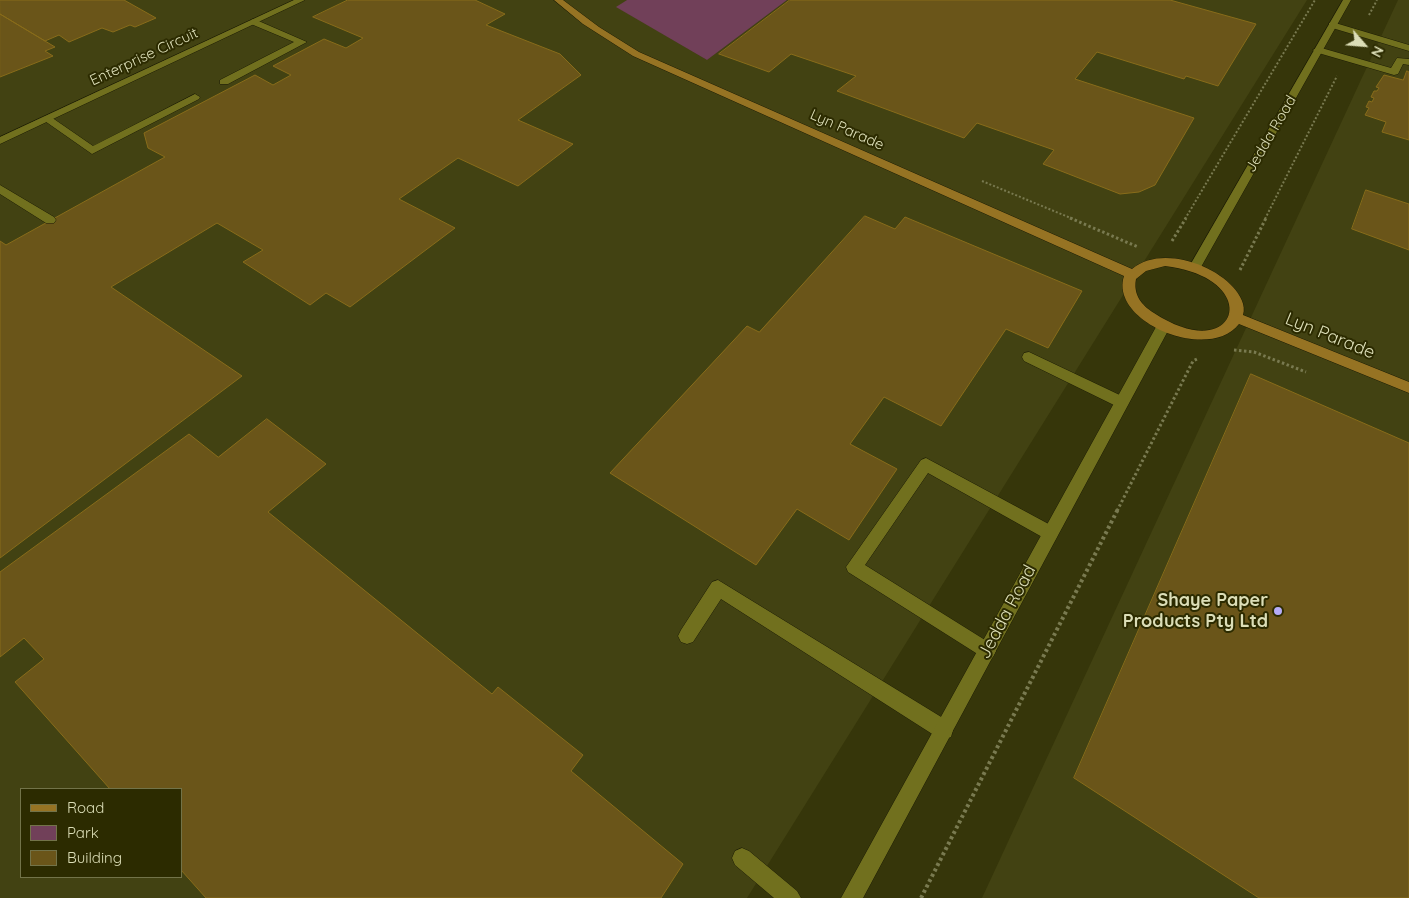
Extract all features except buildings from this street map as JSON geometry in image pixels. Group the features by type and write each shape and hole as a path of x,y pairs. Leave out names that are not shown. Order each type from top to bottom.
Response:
{"street":[{"name":"Enterprise Circuit","path":"0,141 301,0"},
{"name":"Lyn Parade","path":"558,0 576,16 604,36 636,54 1132,274"},
{"name":"Jedda Road","path":"1195,267 1347,0"},
{"path":"224,82 302,42 254,22"},
{"path":"1332,25 1409,48"},
{"path":"1318,50 1394,72 1400,60 1409,62"},
{"path":"46,119 92,151 195,97"},
{"path":"0,189 50,220"},
{"path":"1158,262 1180,263 1195,267 1224,284 1234,295 1238,307 1237,318 1230,328 1217,334 1200,336 1162,327 1135,306 1128,289 1128,283 1132,274 1140,267 1158,262"},
{"name":"Lyn Parade","path":"1237,318 1409,388"},
{"name":"Jedda Road","path":"852,898 1162,327"},
{"path":"1029,357 1121,402"},
{"path":"987,650 854,567 926,464 1050,533"},
{"path":"687,636 718,588 944,730"},
{"path":"742,858 790,898"}],"path":[{"path":"1170,244 1315,0"},
{"path":"1359,33 1376,0"},
{"path":"1241,277 1240,270 1346,58"},
{"path":"981,181 1143,248"},
{"path":"1227,353 1233,350 1254,352 1311,374"},
{"path":"921,898 1193,361 1202,356"}],"shaded area":[{"path":"0,0 627,0 617,7 707,60 787,0 1307,0 747,898 0,898"},
{"name":"Shaye Paper Products Pty Ltd","path":"1398,0 1409,0 1409,898 982,898"}],"green space":[{"path":"627,0 787,0 707,60 616,7"}],"place":[{"name":"Shaye Paper Products Pty Ltd","path":"1278,611"}]}
